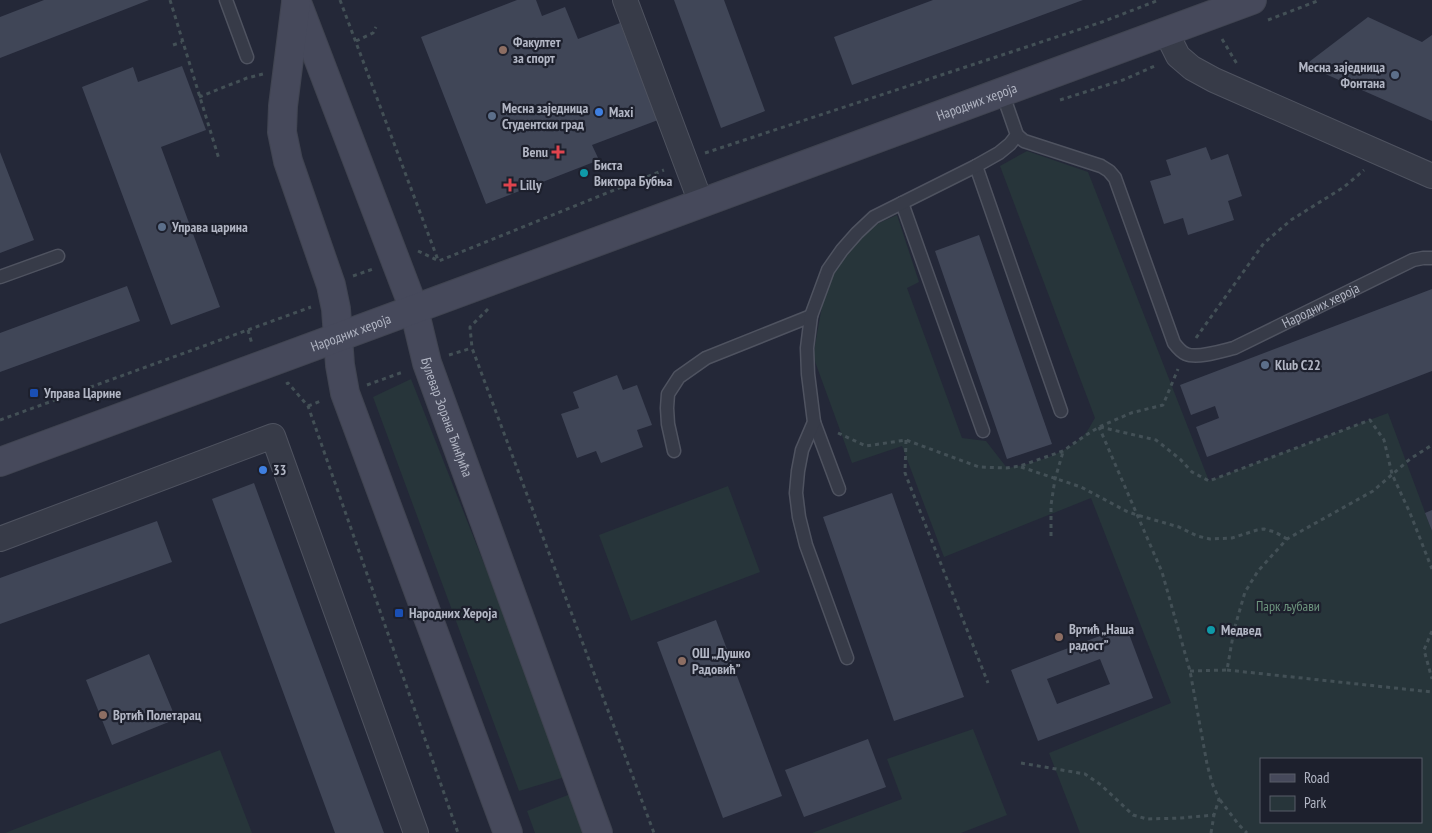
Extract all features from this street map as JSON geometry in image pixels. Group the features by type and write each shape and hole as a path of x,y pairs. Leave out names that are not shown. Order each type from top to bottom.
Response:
{"street":[{"path":"625,0 701,203"},
{"name":"Народних хероја","path":"0,462 1252,0"},
{"name":"Булевар Зорана Ђинђића","path":"296,1 414,309 427,363 598,833"},
{"name":"Булевар Зорана Ђинђића","path":"296,1 283,106 282,132 288,162 331,285 336,309 340,365 346,393 508,833"},
{"path":"1166,32 1178,56 1192,68 1214,80 1432,176"},
{"path":"0,538 273,436 416,833"}],"lane":[{"path":"226,0 247,57"},
{"path":"1002,92 1018,134 1024,141 1101,166 1109,171 1114,178 1174,343 1183,353"},
{"path":"839,489 814,422 808,374 807,348 811,316 828,270 842,250 874,217 976,166 1004,148 1018,134"},
{"path":"976,166 1061,411"},
{"path":"902,203 982,431"},
{"path":"0,277 58,256"},
{"name":"Народних хероја","path":"1183,353 1194,356 1234,348 1413,260 1432,258"},
{"path":"674,451 668,424 667,408 668,394 679,377 706,358 811,316"},
{"path":"814,422 802,450 798,471 796,493 799,517 806,545 847,658"}],"path":[{"path":"170,0 219,159"},
{"path":"340,0 439,261 715,149 1102,22 1159,0"},
{"path":"356,41 373,33 376,27"},
{"path":"173,45 182,42"},
{"path":"200,97 265,73"},
{"path":"814,422 866,446 906,440 979,467 1006,468 1020,466 1063,451 1100,427 1131,413 1163,405 1183,353 1264,243 1291,220 1344,187 1382,154"},
{"path":"0,420 312,307 314,299"},
{"path":"308,406 472,348 654,833"},
{"path":"288,383 308,406 458,833"},
{"path":"1100,427 1156,440 1180,459 1192,472 1209,481 1370,420 1384,440 1392,474 1432,569"},
{"path":"1100,427 1162,572 1190,671 1207,764 1215,790 1239,825 1247,833"},
{"path":"906,440 905,473 988,683"},
{"path":"1227,670 1234,630 1245,592 1258,571 1287,539 1372,491 1410,459 1432,446"},
{"path":"1051,536 1050,505 1063,451"},
{"path":"1020,466 1082,487 1137,515 1179,527 1197,536 1210,539 1232,538 1264,529 1275,532 1287,539"},
{"path":"1432,631 1424,650 1432,679"},
{"path":"1190,671 1227,670 1432,692"},
{"path":"1021,763 1085,774 1133,815 1146,819 1214,815"},
{"path":"1211,833 1214,815 1220,799"}],"green space":[{"name":"Парк љубави","path":"1027,151 1088,172 1209,481 1388,413 1432,531 1432,833 1080,833 1049,753 1171,703 1091,498 944,557 902,446 852,463 813,356 826,284 854,240 879,223 897,215 919,282 907,288 962,438 986,441 1007,468 1036,461 1066,449 1084,435 1095,418 1000,166"},
{"path":"411,379 568,776 519,791 373,397"},
{"path":"728,486 760,572 631,621 599,535"},
{"path":"973,729 1007,815 961,833 812,833 902,799 887,759"},
{"path":"220,750 252,833 5,833"},
{"path":"573,793 588,833 535,833 527,811"}],"building":[{"path":"44,0 149,0 0,58 0,17"},
{"path":"517,0 536,0 542,16 565,7 578,39 620,23 658,120 592,145 599,160 486,204 421,37"},
{"path":"674,0 724,0 765,111 721,128"},
{"path":"933,0 1083,0 852,85 834,37"},
{"path":"1368,17 1422,42 1432,35 1432,121 1305,65"},
{"name":"Управа царина","path":"182,66 206,130 161,147 220,307 171,325 82,87 133,67 138,82"},
{"path":"1206,147 1211,160 1228,154 1242,196 1228,201 1234,220 1188,235 1183,218 1164,224 1150,181 1171,175 1166,160"},
{"path":"0,152 34,240 0,253"},
{"path":"979,235 1052,444 1007,459 935,251"},
{"path":"127,286 140,321 0,372 0,333"},
{"path":"1432,289 1432,371 1207,457 1196,427 1219,418 1215,406 1191,415 1180,385"},
{"path":"617,375 623,390 637,385 652,425 637,430 643,447 601,463 596,451 577,458 561,414 579,408 573,392"},
{"path":"254,483 384,833 335,833 212,499"},
{"path":"892,493 964,697 894,721 823,517"},
{"path":"1432,510 1432,531 1425,513"},
{"path":"157,521 172,562 0,624 0,578"},
{"path":"716,620 782,796 723,818 657,642"},
{"path":"1126,626 1153,698 1038,741 1011,670","holes":["1100,659 1110,684 1057,704 1047,679"]},
{"path":"149,654 176,719 112,745 86,680"},
{"path":"868,739 886,787 804,817 785,770"}],"place":[{"name":"Факултет за спорт","path":"503,50"},
{"name":"Месна заједница Фонтана","path":"1395,75"},
{"name":"Maxi","path":"599,112"},
{"name":"Месна заједница Студентски град","path":"492,116"},
{"name":"Benu","path":"558,152"},
{"name":"Биста Виктора Бубња","path":"584,173"},
{"name":"Lilly","path":"510,185"},
{"name":"Управа царина","path":"162,227"},
{"name":"Klub C22","path":"1265,365"},
{"name":"Управа Царине","path":"34,393"},
{"name":"33","path":"263,470"},
{"name":"Народних Хероја","path":"399,613"},
{"name":"Медвед","path":"1211,630"},
{"name":"Вртић „Наша радост”","path":"1059,637"},
{"name":"ОШ „Душко Радовић”","path":"682,661"},
{"name":"Вртић Полетарац","path":"103,715"}]}
